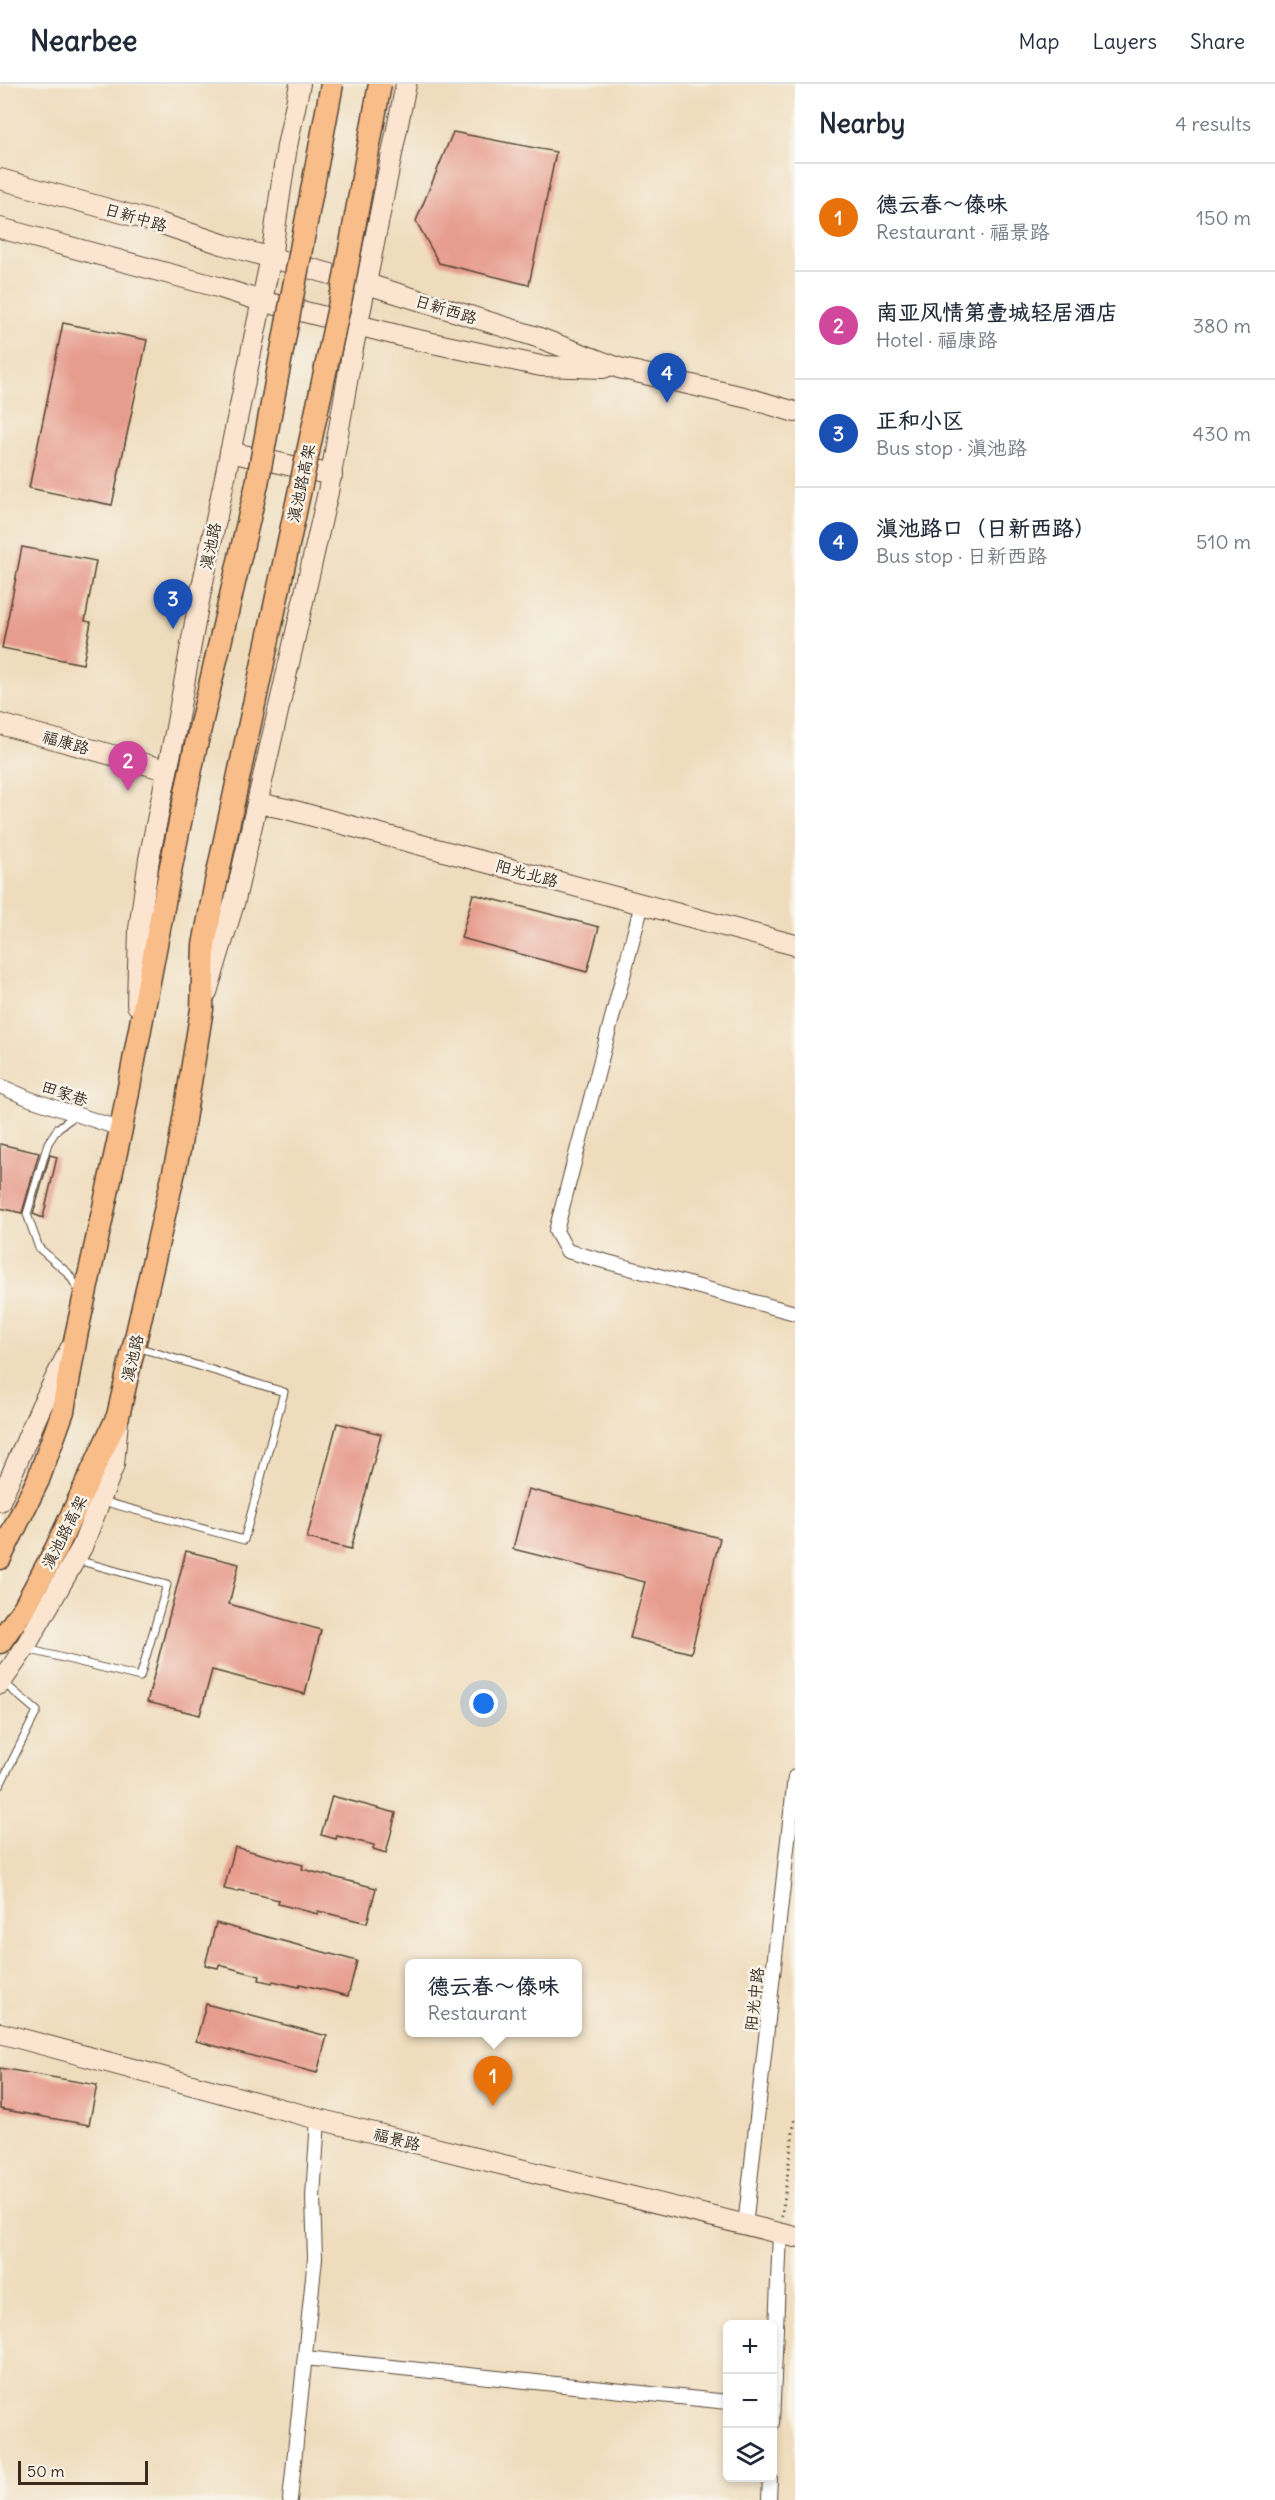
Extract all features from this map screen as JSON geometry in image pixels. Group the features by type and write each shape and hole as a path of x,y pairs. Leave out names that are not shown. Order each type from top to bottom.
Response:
{"main road":[{"name":"滇池路","path":"0,1558 38,1480 63,1411 76,1336 121,1129 194,754 257,484 332,84"},
{"name":"滇池路高架","path":"216,882 343,288 380,84"},
{"name":"滇池路","path":"118,1416 179,1150 202,1009 204,945 216,882"},
{"name":"滇池路高架","path":"0,1642 24,1608 56,1550 118,1416"}],"street":[{"name":"滇池路","path":"136,1046 139,930 149,859 198,606 270,257 287,146 300,84"},
{"name":"滇池路","path":"202,1009 235,900 332,475 358,325 406,84"},
{"name":"日新中路","path":"0,179 159,223 270,257"},
{"path":"0,228 218,287 261,301"},
{"name":"日新西路","path":"270,257 367,284 537,338 619,368 748,398 795,412"},
{"name":"日新西路","path":"261,301 541,366 619,368"},
{"path":"230,452 332,475"},
{"name":"福康路","path":"0,724 166,770"},
{"name":"阳光北路","path":"257,803 795,945"},
{"path":"642,904 556,1232 567,1251 795,1313"},
{"name":"田家巷","path":"0,1086 76,1115 121,1129"},
{"name":"滇池路","path":"0,1501 41,1407 76,1336"},
{"name":"滇池路","path":"1,1682 24,1648 75,1559 114,1465 118,1416"},
{"name":"阳光中路","path":"745,2226 795,1777"},
{"name":"福景路","path":"0,2033 318,2119 788,2236"},
{"path":"290,2500 315,2258 313,2198 318,2119"},
{"path":"776,2374 788,2236"},
{"path":"305,2358 723,2401"},
{"path":"769,2500 770,2482"}],"lane":[{"path":"76,1115 58,1128 48,1143 27,1214 39,1248 68,1273 84,1299"},
{"path":"100,1500 244,1540 284,1392 135,1346"},
{"path":"24,1648 140,1677 167,1586 75,1559"},
{"path":"0,1785 37,1711 1,1682"}],"path":[{"path":"788,2236 795,2115"}],"building":[{"path":"453,132 556,152 529,285 439,263 416,221"},
{"path":"63,323 147,340 112,505 29,488"},
{"path":"22,547 96,561 85,621 91,622 83,664 2,648"},
{"path":"473,894 599,927 587,972 461,938"},
{"path":"0,1144 39,1153 22,1213 0,1208"},
{"path":"50,1155 57,1157 43,1218 33,1214"},
{"path":"337,1423 381,1434 351,1549 307,1538"},
{"path":"528,1489 720,1538 691,1653 630,1638 645,1582 513,1549"},
{"path":"186,1551 239,1564 229,1604 321,1630 305,1694 212,1670 200,1715 147,1702"},
{"path":"332,1796 396,1813 386,1853 373,1849 374,1845 337,1836 336,1839 321,1835"},
{"path":"235,1847 303,1865 302,1869 376,1888 367,1923 318,1911 318,1914 278,1904 279,1900 239,1890 238,1892 224,1889"},
{"path":"216,1923 357,1961 348,1996 300,1984 299,1987 273,1981 272,1983 259,1980 260,1976 219,1965 218,1968 205,1965"},
{"path":"206,2004 327,2036 317,2073 196,2041"},
{"path":"0,2068 97,2085 89,2125 0,2109"}],"place":[{"name":"滇池路口（日新西路）","path":"667,403"},
{"name":"正和小区","path":"173,629"},
{"name":"南亚风情第壹城轻居酒店","path":"128,791"},
{"name":"德云春～傣味","path":"493,2106"}]}
